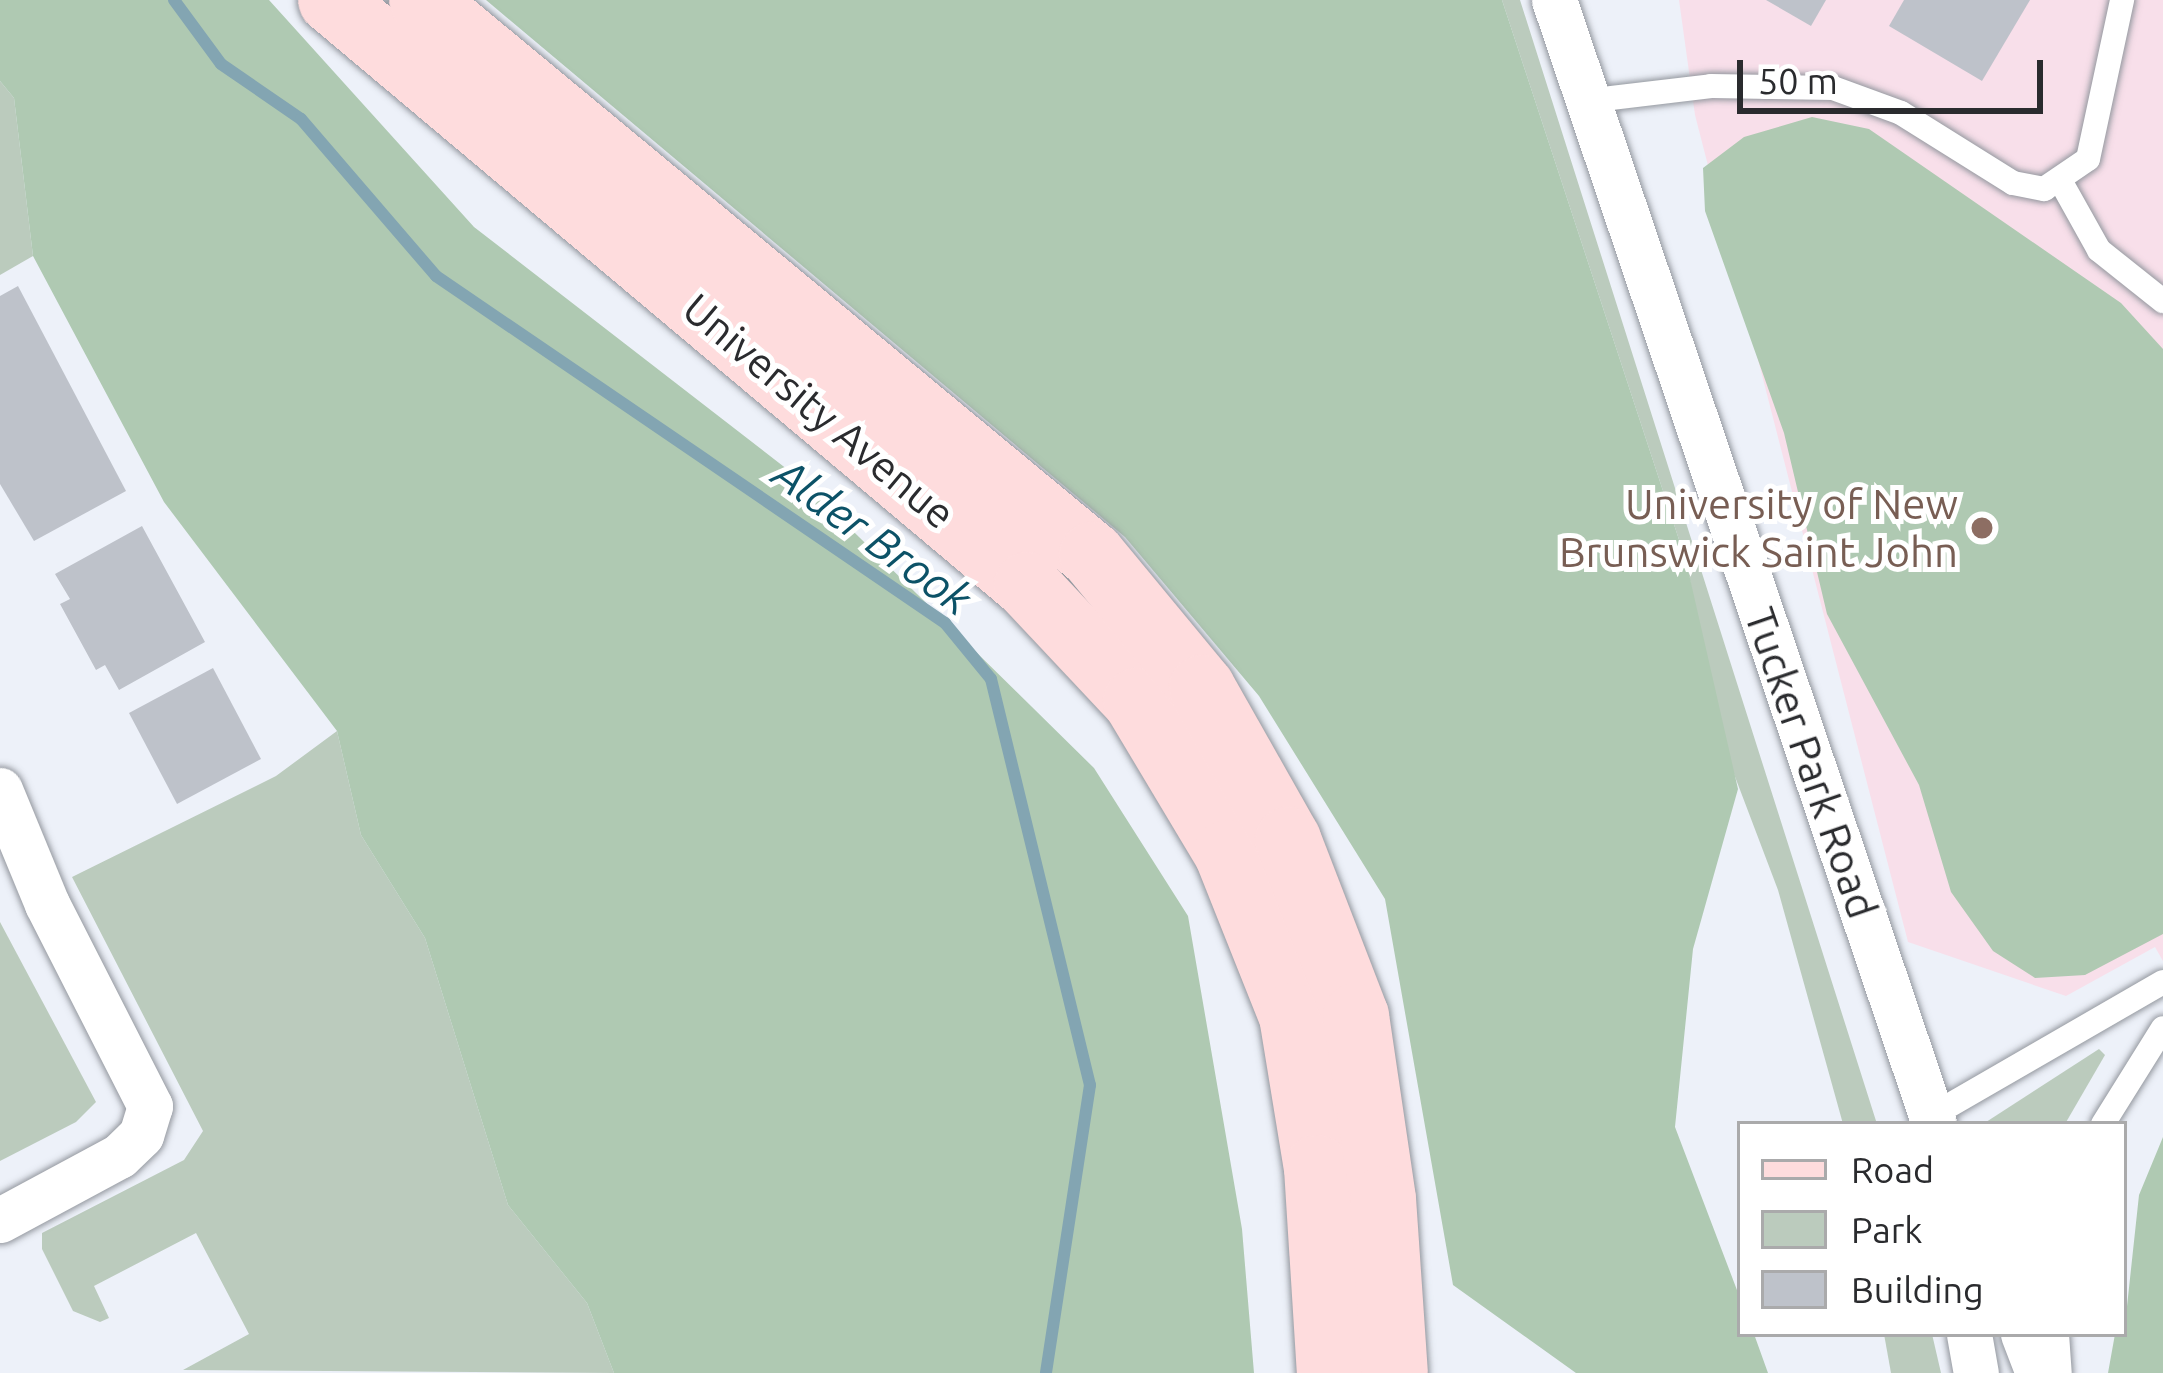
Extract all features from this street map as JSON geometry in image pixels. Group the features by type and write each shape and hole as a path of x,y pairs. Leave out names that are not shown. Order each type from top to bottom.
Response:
{"main road":[{"name":"University Avenue","path":"331,0 1027,585 1136,701 1228,853 1292,1016 1317,1168 1330,1373"},
{"name":"University Avenue","path":"422,0 1092,555 1202,688 1288,839 1356,1016 1378,1155 1395,1373"}],"street":[{"name":"Tucker Park Road","path":"1554,0 1932,1121"},
{"path":"0,790 47,904 150,1106 141,1135 119,1156 0,1220"},
{"path":"1970,1337 1976,1373"},
{"path":"2024,1337 2038,1373"}],"lane":[{"path":"1586,100 1711,86 1833,88 1901,113 2013,183 2044,189 2061,182 2088,159 2122,0"},
{"path":"2061,182 2099,250 2163,302"},
{"path":"1932,1121 2163,982"},
{"path":"2105,1121 2163,1028"},
{"path":"2057,1337 2060,1373"}],"shaded area":[{"name":"University of New Brunswick Saint John","path":"1679,0 2163,0 2163,961 2155,947 2066,996 1908,942 1695,115"}],"green space":[{"path":"0,0 269,0 474,227 801,480 1094,768 1188,916 1242,1229 1254,1373 614,1373 587,1303 508,1205 425,938 361,835 337,731 164,502 33,256 14,98 0,81"},
{"path":"486,0 1502,0 1686,561 1738,789 1693,949 1675,1127 1737,1290 1737,1337 1755,1337 1768,1373 1576,1373 1453,1285 1385,899 1259,696 1125,537"},
{"path":"1502,0 1520,0 1876,1121 1842,1121 1778,890 1723,745 1686,561"},
{"path":"0,81 14,98 33,256 0,275"},
{"name":"University of New Brunswick Saint John","path":"1812,117 1869,129 2121,303 2163,349 2163,934 2085,975 2035,978 1993,951 1951,892 1919,785 1827,614 1784,433 1705,211 1703,168 1744,137"},
{"path":"337,731 361,835 425,938 508,1205 587,1303 614,1373 183,1370 249,1334 196,1233 94,1286 109,1318 100,1322 73,1311 42,1249 42,1233 184,1160 203,1131 72,877 276,776"},
{"path":"0,922 96,1102 76,1122 0,1161"},
{"path":"2099,1049 2105,1055 2067,1121 1988,1121"},
{"path":"2163,1137 2163,1373 2108,1373 2114,1337 2127,1337 2139,1195"},
{"path":"1885,1337 1933,1337 1941,1373 1891,1373"}],"building":[{"path":"1766,0 1826,0 1811,26"},
{"path":"1904,0 2030,0 1982,81 1889,26"},
{"path":"18,286 126,491 34,541 0,484 0,296"},
{"path":"142,526 205,642 119,690 105,665 96,670 60,604 70,599 55,574"},
{"path":"213,668 261,759 177,804 129,713"}],"waterway":[{"name":"Alder Brook","path":"174,0 221,64 301,119 436,276 945,623 991,679 1090,1085 1046,1373"}],"place":[{"name":"University of New Brunswick Saint John","path":"1982,528"}]}
